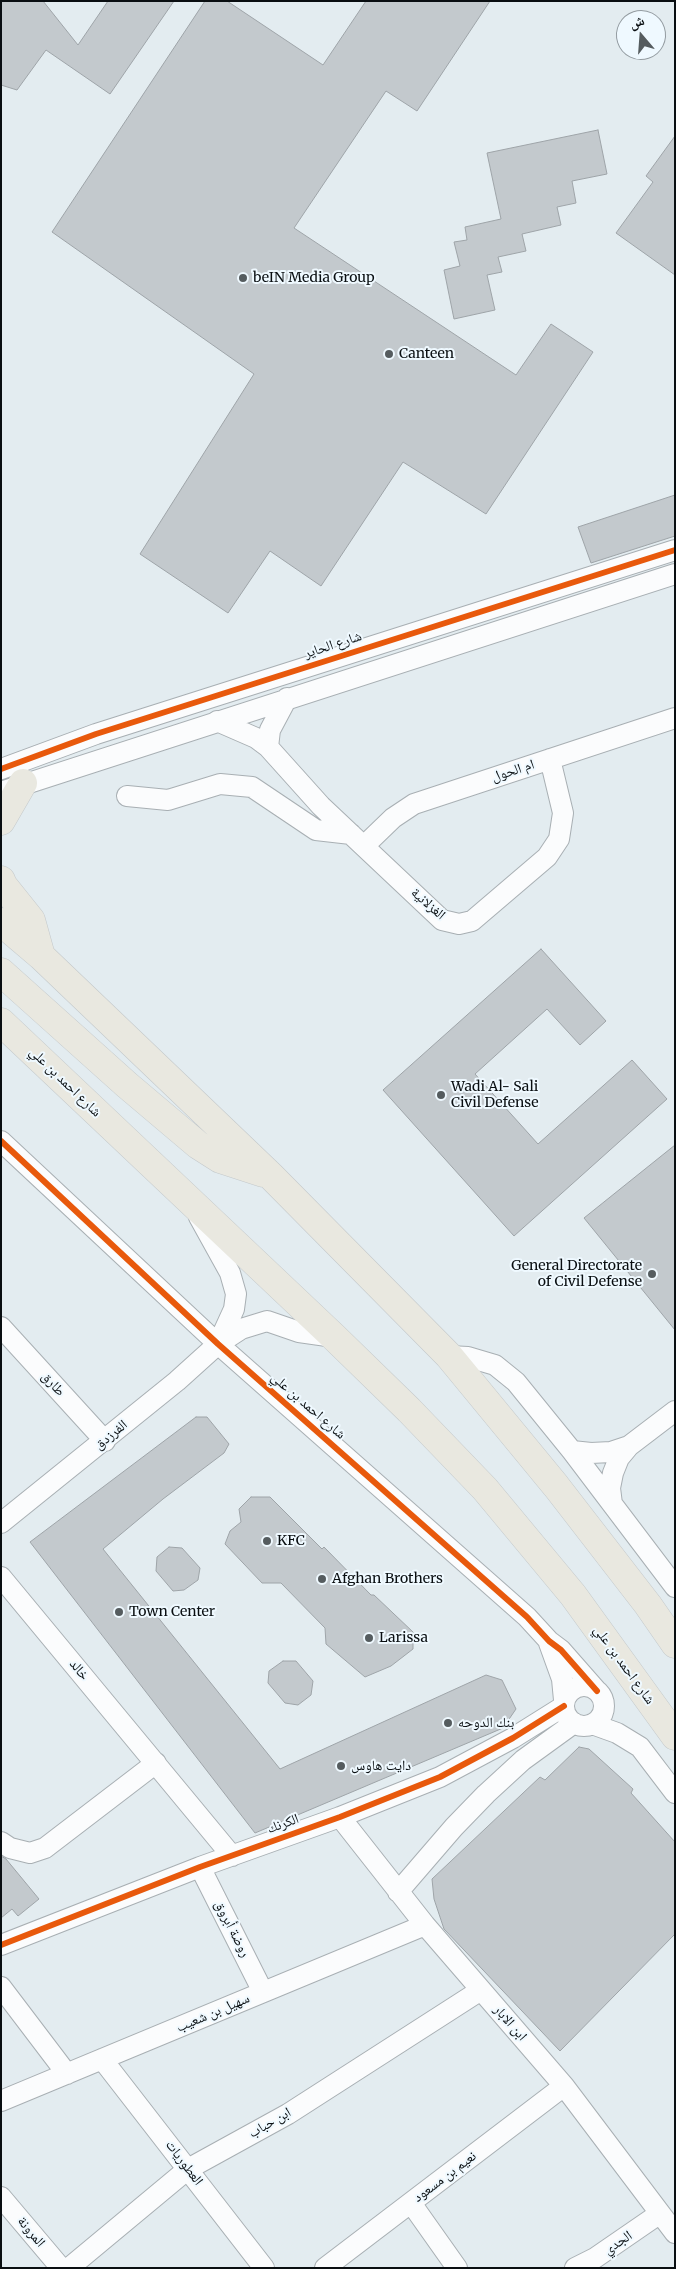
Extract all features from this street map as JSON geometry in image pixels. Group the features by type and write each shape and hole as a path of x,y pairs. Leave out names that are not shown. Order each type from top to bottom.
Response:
{"main road":[{"path":"1,821 8,782"},
{"path":"1,880 32,920 41,956"},
{"path":"1,922 41,956 270,1175 449,1356 556,1486 648,1605 675,1644"},
{"path":"1,972 127,1085 198,1145 220,1159 270,1175"},
{"name":"شارع احمد بن علي","path":"7,1029 334,1337 409,1410 484,1489 573,1595 674,1736"}],"street":[{"name":"شارع الحاير","path":"8,782 55,748 675,550"},
{"path":"8,782 217,721 675,574"},
{"path":"268,747 270,730 287,698"},
{"name":"ام الحول","path":"358,840 414,804 675,718"},
{"name":"الغزلانية","path":"217,721 256,738 268,747 321,806 442,920 459,924 472,921 547,857 559,839 563,813 550,759"},
{"path":"127,796 168,800 220,784 252,787 316,830 358,840"},
{"name":"شارع احمد بن علي","path":"1,1141 218,1344 526,1617 549,1641 561,1650 597,1691"},
{"name":"الفرزدق","path":"192,1204 230,1273 236,1294 234,1309 218,1344"},
{"name":"الفرزدق","path":"1,1522 104,1441 177,1381 218,1344 250,1325 267,1321 299,1332 334,1337"},
{"name":"طارق","path":"1,1327 104,1441"},
{"path":"449,1356 468,1357 495,1365 516,1382 531,1398 675,1587"},
{"path":"612,1504 610,1488 613,1472 619,1458 629,1446 675,1411"},
{"path":"572,1451 591,1453 611,1452 629,1446"},
{"name":"خالد","path":"1,1578 232,1856"},
{"name":"شارع احمد بن علي","path":"549,1641 562,1679 564,1703"},
{"path":"398,1892 459,1822 491,1789 537,1748 583,1724 602,1716 604,1709 602,1696 587,1686 576,1688 564,1703 566,1716 583,1724 617,1733 640,1747 675,1793"},
{"name":"الكرنك","path":"1,1946 200,1867 340,1817 440,1777 513,1738 564,1703"},
{"path":"1,1842 10,1848 30,1853 45,1848 156,1763"},
{"name":"ابن الابار","path":"340,1817 425,1925 564,2086 659,2214 674,2231"},
{"name":"روضة أبروق","path":"200,1867 263,1992"},
{"name":"سهيل بن شعيب","path":"1,2101 425,1925"},
{"path":"1,1986 67,2074"},
{"name":"ابن حباب","path":"69,2268 188,2169 288,2114 481,1990"},
{"name":"العطوريات","path":"102,2059 264,2268"},
{"name":"نعيم بن مسعود","path":"325,2268 564,2086"},
{"name":"المرونة","path":"1,2197 61,2268"},
{"path":"411,2203 456,2267"},
{"name":"الجدي","path":"575,2268 603,2253 659,2214"}],"building":[{"path":"1,1 43,1 78,45 108,1 174,1 110,94 46,50 17,90 1,85"},
{"name":"beIN Media Group","path":"205,1 227,1 323,65 366,1 490,1 417,111 386,91 294,228 516,375 551,324 593,352 486,514 403,462 321,586 270,551 228,613 140,554 254,374 52,232"},
{"path":"598,130 607,174 572,181 576,203 557,207 561,225 522,234 526,251 498,257 502,272 487,275 495,310 454,319 444,270 460,266 454,242 467,240 465,227 501,219 487,153"},
{"path":"675,136 675,275 616,233 653,182 646,176"},
{"path":"675,495 675,536 591,563 578,527"},
{"name":"Wadi Al- Sali Civil Defense","path":"541,949 606,1021 580,1045 547,1009 475,1074 538,1144 632,1060 667,1099 514,1236 383,1090"},
{"name":"General Directorate of Civil Defense","path":"675,1145 675,1330 584,1218"},
{"name":"Town Center","path":"196,1417 207,1417 229,1444 224,1453 163,1499 103,1549 280,1769 486,1675 502,1680 516,1709 503,1728 255,1833 30,1542"},
{"path":"251,1497 270,1497 322,1549 324,1547 371,1595 374,1595 413,1632 413,1649 391,1666 365,1677 326,1644 325,1628 281,1583 262,1583 225,1544 230,1531 241,1522 239,1509"},
{"path":"169,1547 182,1548 200,1568 198,1580 184,1590 173,1591 156,1571 157,1557"},
{"path":"283,1661 296,1661 313,1681 311,1695 298,1705 285,1703 268,1683 269,1671"},
{"path":"579,1747 589,1749 633,1789 631,1793 675,1842 675,1934 560,2051 444,1929 434,1899 432,1879 540,1777 545,1780"},
{"path":"1,1856 6,1859 39,1899 18,1916 12,1909 1,1918"}],"cycle path":[{"path":"1,769 96,734 675,550"},
{"path":"1,1141 218,1344 527,1617 549,1641 561,1650 597,1691"},
{"path":"1,1945 200,1867 340,1817 440,1777 513,1738 564,1706"}],"place":[{"name":"beIN Media Group","path":"243,278"},
{"name":"Canteen","path":"389,354"},
{"name":"Wadi Al- Sali Civil Defense","path":"441,1095"},
{"name":"General Directorate of Civil Defense","path":"652,1274"},
{"name":"KFC","path":"267,1541"},
{"name":"Afghan Brothers","path":"322,1579"},
{"name":"Town Center","path":"119,1612"},
{"name":"Larissa","path":"369,1638"},
{"name":"بنك الدوحه","path":"448,1723"},
{"name":"دايت هاوس","path":"341,1766"}]}
